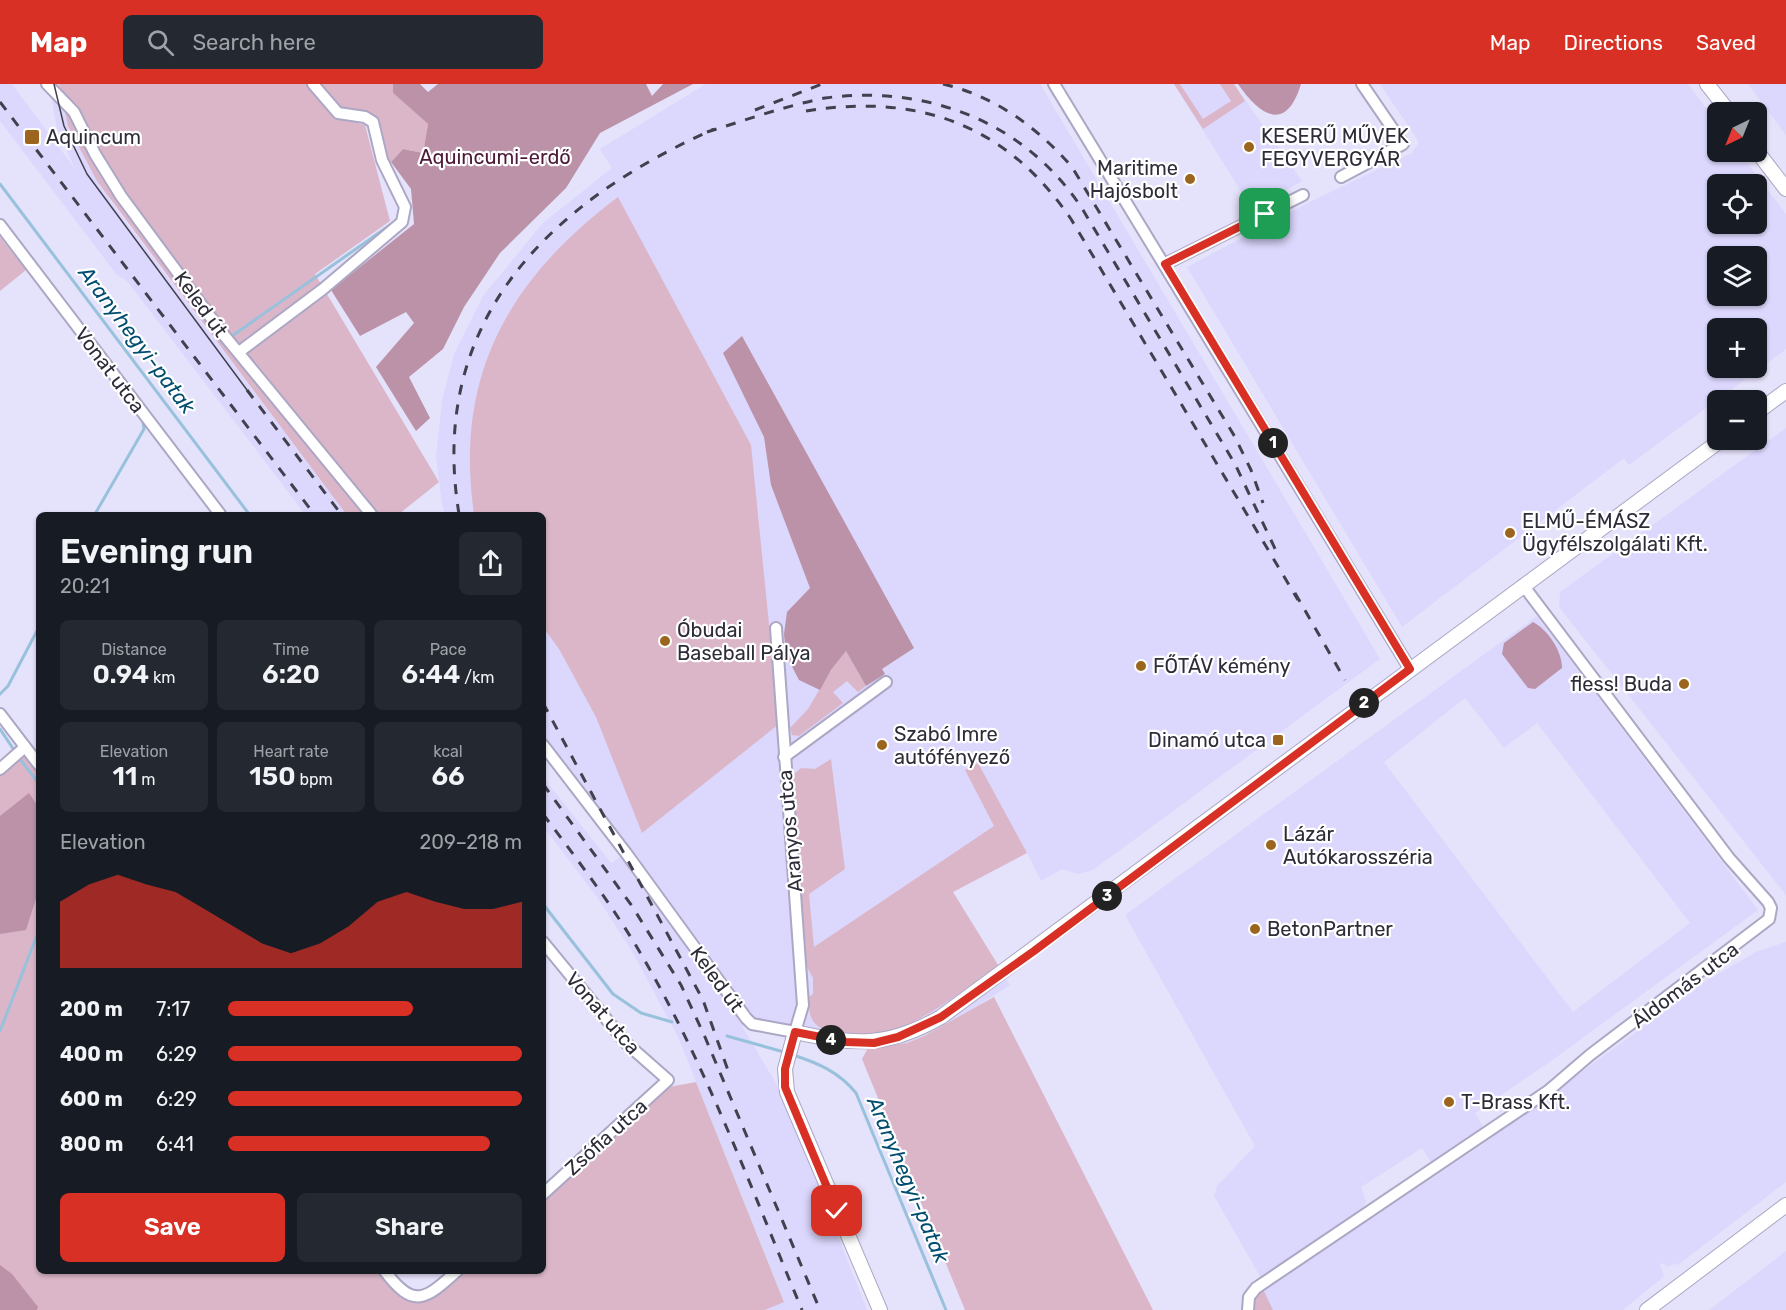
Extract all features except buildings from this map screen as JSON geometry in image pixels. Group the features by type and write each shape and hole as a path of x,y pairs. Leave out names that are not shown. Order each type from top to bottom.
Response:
{"street":[{"name":"Keled út","path":"47,84 74,112 95,154 121,196 226,338 369,512"},
{"path":"239,352 322,289 402,222 405,207 382,160 372,122 365,117 338,113 313,84"},
{"path":"1054,84 1410,669"},
{"path":"1341,177 1403,144 1362,84"},
{"path":"1707,84 1721,102"},
{"path":"1765,162 1786,189"},
{"path":"1165,264 1303,195"},
{"name":"Vonat utca","path":"0,225 218,512"},
{"path":"1767,405 1786,391"},
{"path":"880,1310 785,1087 785,1068 793,1038 874,1043 898,1037 941,1017 1034,951 1707,450"},
{"name":"Áldomás utca","path":"1248,1310 1249,1297 1256,1288 1548,1091 1590,1055 1763,926 1771,914 1768,902 1729,858 1523,585"},
{"name":"Aranyos utca","path":"776,628 803,1005 793,1038"},
{"path":"784,757 886,682"},
{"path":"0,714 36,761"},
{"path":"0,770 25,747"},
{"name":"Keled út","path":"546,749 626,853 746,1018 752,1024 793,1038"},
{"name":"Vonat utca","path":"546,946 622,1038 668,1080"},
{"name":"Zsófia utca","path":"546,1191 668,1080"},
{"path":"1647,1310 1786,1204"},
{"path":"387,1274 400,1290 415,1300 424,1299 432,1294 454,1274"}],"shaded area":[{"path":"0,84 12,84 75,169 57,129 49,84 59,84 61,97 111,202 344,512 303,512 127,281 117,275 0,121"},
{"path":"59,84 308,84 335,117 365,125 390,221 315,274 439,482 402,512 345,512 97,181 68,126"},
{"path":"317,84 393,84 393,93 428,124 423,153 403,149 391,162 386,162 378,127 336,106"},
{"path":"706,84 1040,84 1380,659 1093,870 1078,874 1062,869 1041,881 1027,853 953,892 1010,985 951,1023 907,1043 868,1048 742,1026 780,1090 867,1310 765,1310 784,1301 679,1039 632,951 597,897 546,830 546,781 611,863 626,853 546,743 546,512 444,512 442,504 436,456 442,401 454,354 483,296 543,223 612,168 600,149"},
{"path":"1174,84 1234,84 1302,181 1252,209"},
{"path":"1174,84 1180,84 1203,119 1231,101 1220,84 1234,84 1245,101 1203,129"},
{"path":"1380,84 1688,84 1707,110 1707,162 1747,162 1756,174 1707,174 1707,234 1767,234 1767,189 1786,214 1786,349 1767,363 1767,318 1707,318 1707,378 1747,378 1731,390 1707,390 1707,407 1629,465 1624,458 1402,627 1187,267 1314,200 1412,153 1419,142"},
{"path":"1748,84 1786,84 1786,135 1767,110 1767,102 1761,102"},
{"path":"618,197 751,445 779,724 642,833 596,717 559,649 546,631 546,512 474,512 470,464 473,417 482,374 498,334 519,297 547,262 580,228"},
{"path":"0,237 26,270 0,291"},
{"path":"1786,428 1786,895 1559,607 1560,592 1756,450 1767,450 1767,442"},
{"path":"1537,616 1758,910 1551,1061 1475,1113 1483,1127 1431,1162 1422,1148 1361,1187 1366,1202 1361,1212 1261,1278 1214,1196 1217,1186 1255,1146 1125,915","holes":["1465,698 1504,748 1537,723 1690,923 1573,1012 1384,762"]},
{"path":"846,651 866,686 858,692 847,681 833,692 843,703 799,736 792,735 790,728 808,709 831,670"},
{"path":"25,747 36,763 36,1274 396,1274 415,1299 445,1274 546,1274 546,1188 658,1089 696,1082 784,1302 765,1310 0,1310 0,769"},
{"path":"831,759 845,869 809,894 814,947 994,826 965,770 978,763 1027,853 953,892 998,965 919,1019 897,1029 874,1035 851,1037 829,1032 814,1023 809,1010 809,997 813,994 813,978 807,967 792,776 801,768 815,769"},
{"path":"1786,942 1786,1182 1678,1265 1677,1263 1666,1267 1665,1263 1660,1264 1664,1276 1623,1310 1273,1310 1264,1291 1265,1285 1479,1147 1706,981 1758,951"},
{"path":"994,997 1153,1310 965,1310 862,1059 868,1048 907,1043"},
{"path":"1786,1251 1786,1310 1709,1310 1716,1305"},
{"path":"1261,1289 1273,1310 1253,1310 1255,1294"}],"green space":[{"name":"Aquincumi-erdő","path":"393,84 420,84 428,92 438,84 646,84 652,96 663,84 693,84 600,133 566,188 500,253 464,307 443,349 409,377 430,418 416,431 376,367 414,323 406,312 360,336 331,290 414,224 411,189 391,162 403,149 423,153 428,124 393,93"},
{"path":"1238,84 1301,84 1288,109 1280,114 1272,114 1255,104"},
{"path":"742,336 914,648 882,669 885,674 866,686 846,651 831,670 820,690 799,680 786,655 784,634 787,612 810,588 771,485 764,437 723,353"},
{"path":"1533,622 1544,630 1553,642 1560,655 1562,668 1535,689 1528,688 1502,654 1504,643"},
{"path":"29,793 36,804 36,898 26,930 0,934 0,816"},
{"path":"0,1265 12,1274 38,1307 37,1310 0,1310"}],"waterway":[{"name":"Aranyhegyi-patak","path":"0,184 247,512"},
{"path":"222,343 390,225"},
{"path":"96,512 144,429 143,422"},
{"path":"0,694 8,686 36,633"},
{"path":"0,729 14,750"},
{"path":"20,759 36,780"},
{"name":"Aranyhegyi-patak","path":"546,908 613,994 641,1013 672,1022"},
{"path":"0,1031 36,938"},
{"name":"Aranyhegyi-patak","path":"727,1036 784,1052"},
{"name":"Aranyhegyi-patak","path":"793,1055 828,1069 856,1093 946,1310"}],"tram line":[{"path":"54,84 64,126 87,174 247,390"}],"railway":[{"path":"755,110 822,84"},
{"path":"943,84 962,89 1014,115 1045,139 1072,167 1235,437 1251,470 1263,503"},
{"path":"707,132 780,109 825,98 863,95 901,97 937,104 972,116 1004,133 1034,154 1060,180 1083,210 1235,464 1278,555"},
{"path":"0,102 312,512"},
{"path":"806,111 847,107 886,107 922,112 956,123 988,138 1018,160 1046,186 1071,219 1298,600"},
{"path":"459,512 454,445 462,382 482,326 513,276 553,232 600,193 655,159 714,129"},
{"path":"247,390 339,512"},
{"path":"1295,593 1345,680"},
{"path":"546,709 703,1000 730,1076"},
{"path":"546,788 632,906 681,985 820,1310"},
{"path":"546,818 616,914 638,949 685,1036 726,1126 802,1310"}],"place":[{"name":"Aquincum","path":"32,137"},
{"name":"KESERŰ MŰVEK FEGYVERGYÁR","path":"1249,147"},
{"name":"Maritime Hajósbolt","path":"1190,179"},
{"name":"ELMŰ-ÉMÁSZ Ügyfélszolgálati Kft.","path":"1510,533"},
{"name":"Óbudai Baseball Pálya","path":"665,641"},
{"name":"FŐTÁV kémény","path":"1141,666"},
{"name":"fless! Buda","path":"1684,684"},
{"name":"Dinamó utca","path":"1278,740"},
{"name":"Szabó Imre autófényező","path":"882,745"},
{"name":"Lázár Autókarosszéria","path":"1271,845"},
{"name":"BetonPartner","path":"1255,929"},
{"name":"T-Brass Kft.","path":"1449,1102"}],"route":[{"path":"837,1211 785,1087 785,1069 795,1032 835,1041 874,1043 898,1037 941,1017 1034,951 1410,669 1165,264 1265,214"}]}
